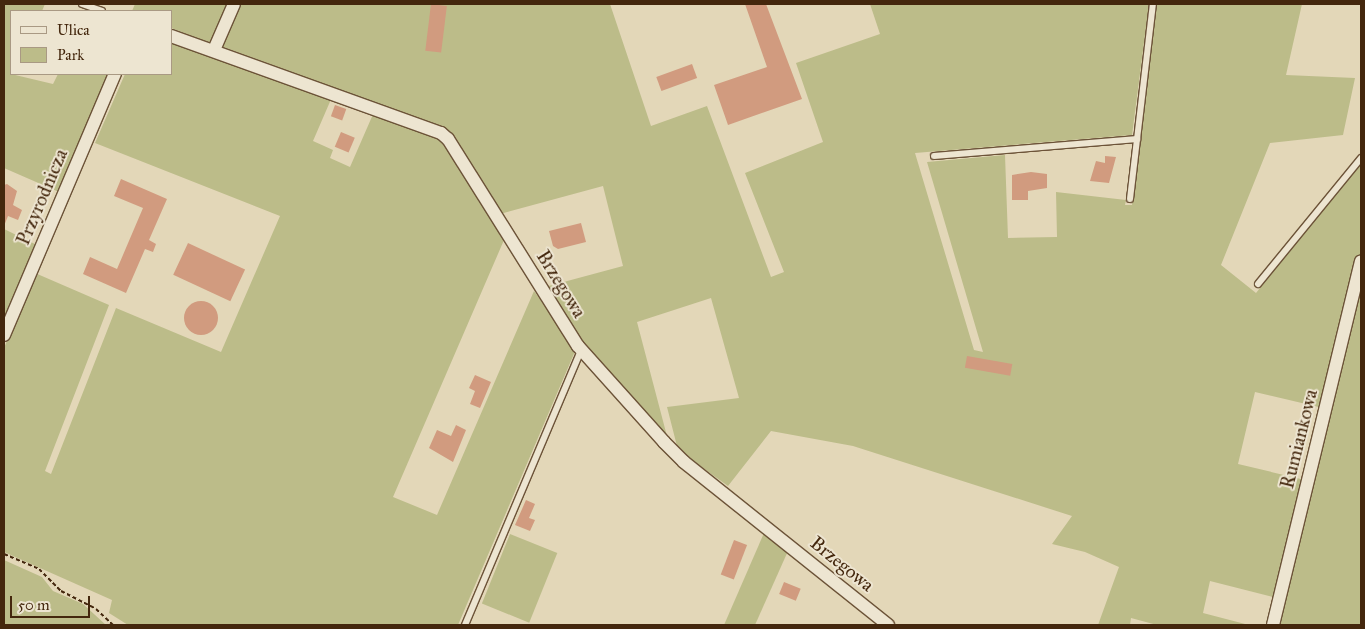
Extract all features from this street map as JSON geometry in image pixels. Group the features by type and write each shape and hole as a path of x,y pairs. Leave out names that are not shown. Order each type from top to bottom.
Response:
{"street":[{"path":"214,50 234,4"},
{"name":"Brzegowa","path":"172,36 441,133 448,139 582,349 684,462 888,625"},
{"name":"Przyrodnicza","path":"4,335 115,75"},
{"name":"Rumiankowa","path":"1273,625 1361,261"}],"lane":[{"path":"82,4 99,10"},
{"path":"1130,199 1153,4"},
{"path":"934,156 1137,139"},
{"path":"1258,284 1361,158"},
{"path":"465,625 582,349"}],"path":[{"path":"4,554 39,569 61,591 90,605 113,625"}],"green space":[{"path":"4,4 45,4 42,10 10,10 10,75 53,84 58,75 110,75 59,192 4,168"},
{"path":"135,4 229,4 213,44 172,28 172,10 132,10"},
{"path":"241,4 610,4 651,126 707,106 771,277 784,272 745,173 823,142 796,63 880,34 870,4 1149,4 1132,135 915,153 974,350 983,352 927,162 1005,155 1008,238 1057,237 1056,192 1126,200 1125,205 1132,205 1156,4 1302,4 1286,75 1355,78 1343,135 1270,143 1221,265 1256,293 1361,164 1361,250 1323,408 1255,392 1238,464 1305,480 1277,598 1210,581 1203,613 1249,625 1157,625 1131,618 1130,625 1098,625 1119,567 1085,552 1052,544 1072,516 853,446 771,431 728,486 678,450 667,407 739,398 711,298 637,322 668,440 573,330 545,287 623,266 603,186 500,214 444,128 223,47"},
{"path":"172,39 332,97 313,141 333,150 330,158 350,167 374,112 440,137 504,240 393,497 437,515 534,291 576,349 458,625 128,625 109,613 112,600 4,552 4,348 35,273 109,305 45,471 51,474 116,308 221,352 280,216 95,143 125,75 172,75"},
{"path":"4,229 37,245 4,320"},
{"path":"1361,274 1361,625 1276,625"},
{"path":"764,533 788,551 755,625 724,625"},
{"path":"510,534 557,553 529,623 482,604"},
{"path":"4,560 42,577 53,591 83,604 106,625 4,625"}],"building":[{"path":"431,4 447,6 441,53 425,51"},
{"path":"745,4 766,4 802,99 728,125 714,85 767,67"},
{"path":"692,64 697,78 661,91 656,77"},
{"path":"335,105 346,109 342,120 331,116"},
{"path":"341,132 355,138 349,153 335,147"},
{"path":"1105,156 1116,157 1109,183 1090,181 1096,161 1105,163"},
{"path":"1031,172 1047,174 1047,188 1028,191 1028,200 1012,200 1012,175"},
{"path":"121,179 167,199 149,240 156,244 153,252 145,249 126,293 83,274 90,257 117,269 143,208 114,196"},
{"path":"7,184 17,191 13,205 22,210 18,220 8,216 4,226 4,185"},
{"path":"581,223 586,242 558,249 553,246 549,231"},
{"path":"188,243 245,270 230,301 173,275"},
{"path":"201,301 213,306 218,318 213,330 201,335 189,330 184,318 189,306"},
{"path":"967,356 1012,364 1010,376 965,368"},
{"path":"475,375 491,382 480,408 470,404 475,391 469,388"},
{"path":"456,425 466,430 453,462 429,448 437,430 451,436"},
{"path":"526,500 535,504 529,518 535,520 530,531 515,525"},
{"path":"734,540 747,545 734,580 721,575"},
{"path":"784,582 801,589 796,601 779,594"}]}
